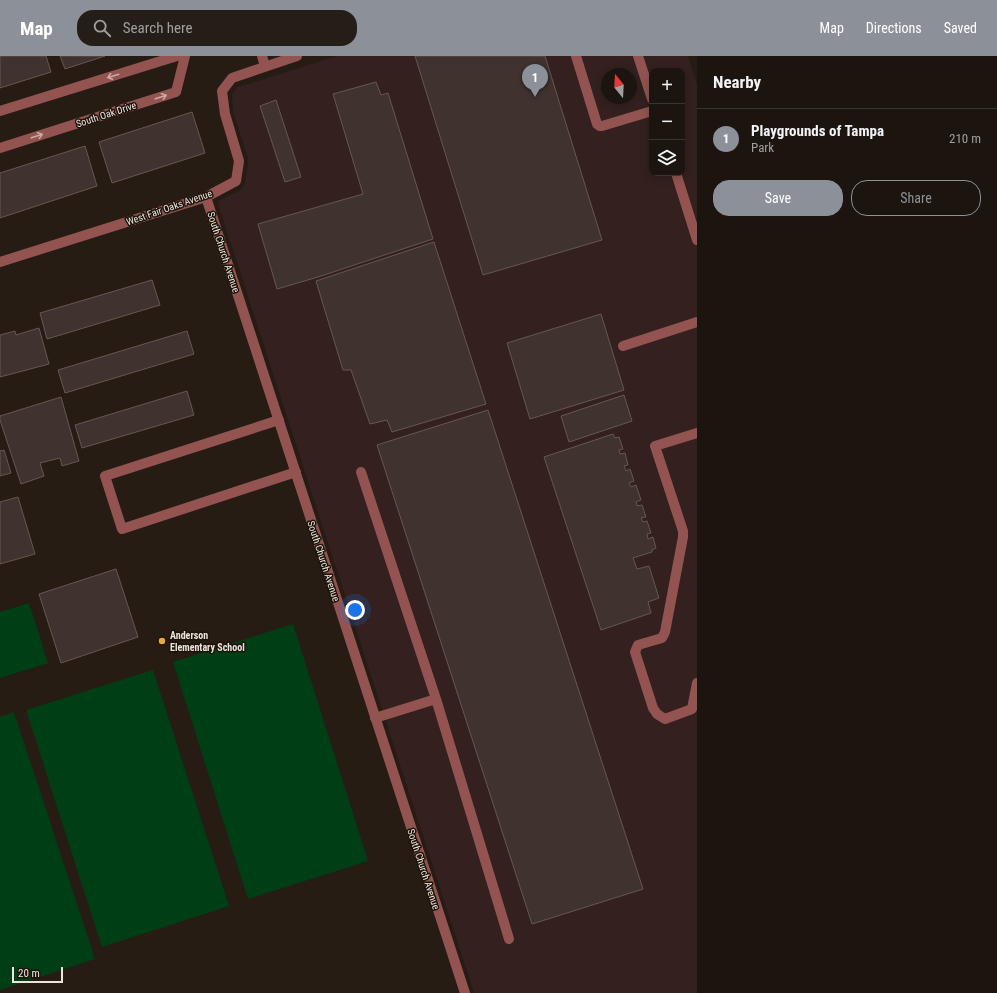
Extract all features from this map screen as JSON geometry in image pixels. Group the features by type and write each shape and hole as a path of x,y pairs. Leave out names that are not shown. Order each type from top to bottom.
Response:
{"street":[{"path":"0,111 177,56"},
{"name":"South Oak Drive","path":"0,148 176,92 185,56"},
{"path":"262,56 265,66"},
{"name":"West Fair Oaks Avenue","path":"0,262 206,196 236,181 239,161 225,114 222,91 232,78 297,56"},
{"path":"576,56 598,124 600,126 649,112"},
{"path":"638,56 649,90"},
{"path":"677,176 697,240"},
{"name":"South Church Avenue","path":"206,196 465,993"},
{"path":"622,346 697,322"},
{"path":"279,420 105,476 119,521 122,528 296,472"},
{"path":"697,433 655,446 683,531 683,537 665,632 662,638 638,645 635,652 654,708 657,714 665,719 692,709 697,683"},
{"path":"361,472 436,700 509,939"},
{"path":"376,718 436,700"}],"shaded area":[{"path":"337,56 688,56 697,85 697,993 474,993 218,204 218,201 241,190 245,183 248,158 233,112 232,94 237,87"}],"green space":[{"path":"29,603 48,663 0,678 0,612"},
{"path":"293,624 368,861 248,899 173,662"},
{"path":"153,670 229,906 102,947 26,710"},
{"path":"14,712 95,959 0,990 0,717"}],"building":[{"path":"0,56 46,56 51,72 0,88"},
{"path":"60,56 105,56 65,69"},
{"path":"415,56 545,56 602,240 483,275"},
{"path":"376,82 381,95 388,93 433,239 277,289 258,224 363,194 333,94"},
{"path":"276,100 301,177 285,182 260,106"},
{"path":"192,112 205,153 112,183 99,142"},
{"path":"85,146 97,186 0,218 0,173"},
{"path":"434,242 486,404 392,432 387,420 370,424 351,370 343,370 316,281"},
{"path":"152,280 160,305 47,339 40,313"},
{"path":"601,314 624,390 530,419 507,343"},
{"path":"39,328 49,364 0,377 0,335 15,331 16,335"},
{"path":"187,331 194,354 65,393 58,370"},
{"path":"187,391 194,415 82,448 75,425"},
{"path":"624,395 632,421 569,442 561,416"},
{"path":"61,397 79,461 62,466 60,458 40,463 44,476 21,484 0,416"},
{"path":"488,410 643,889 532,924 377,445"},
{"path":"613,434 615,438 619,437 623,449 619,450 620,454 625,453 628,465 624,466 626,471 630,469 634,481 629,483 631,487 636,485 641,500 636,502 637,506 642,505 646,517 641,518 643,522 647,521 651,533 647,534 648,539 653,537 656,548 652,550 652,552 633,558 637,569 649,566 659,598 648,602 651,613 601,630 544,457"},
{"path":"4,450 11,473 0,476 0,451"},
{"path":"18,497 35,554 0,564 0,502"},
{"path":"116,569 138,637 61,663 39,594"}],"place":[{"name":"Playgrounds of Tampa","path":"535,97"},
{"name":"Anderson Elementary School","path":"162,641"}]}
